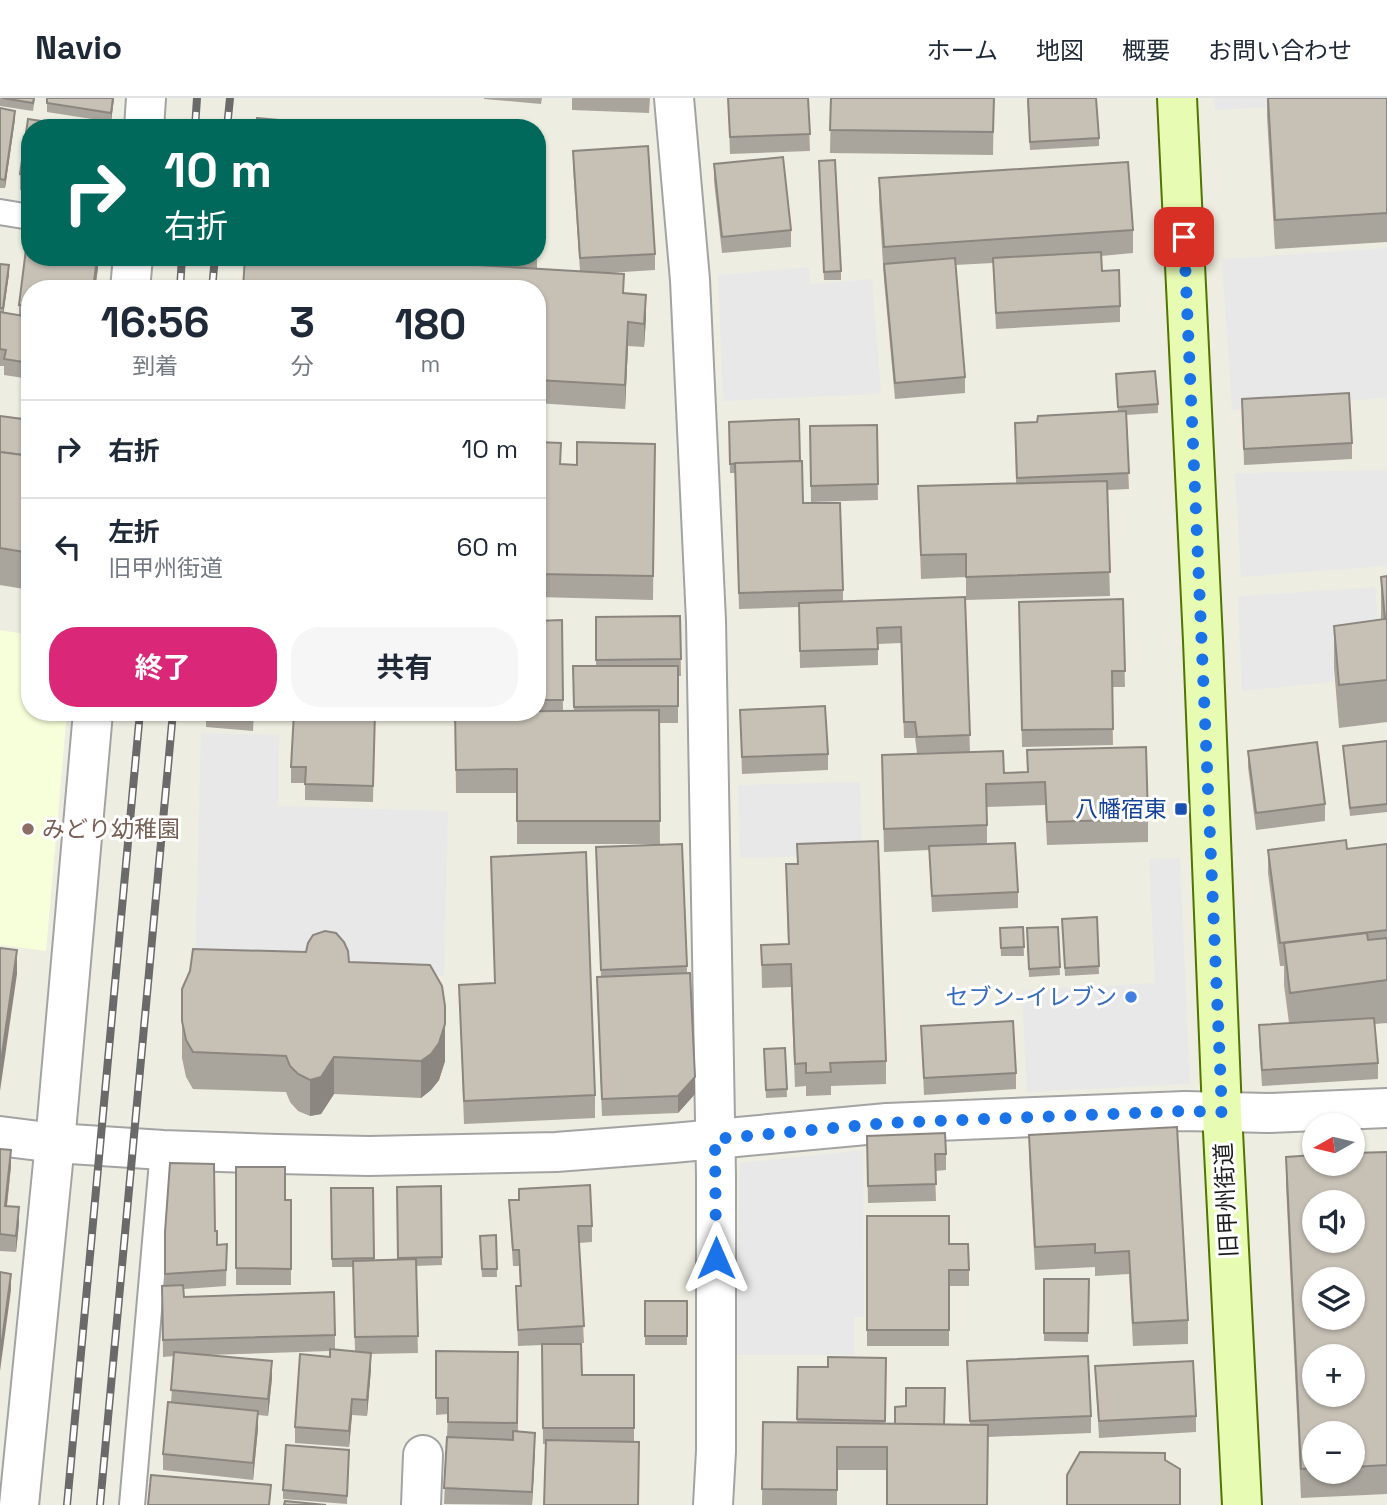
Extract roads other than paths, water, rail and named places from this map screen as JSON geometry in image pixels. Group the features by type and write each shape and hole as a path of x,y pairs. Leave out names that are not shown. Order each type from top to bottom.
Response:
{"main road":[{"name":"旧甲州街道","path":"1177,98 1242,1505"}],"street":[{"path":"145,119 146,98"},
{"path":"674,98 691,280 706,608 715,1139 716,1451 713,1505"},
{"path":"19,1505 55,1143 92,721"},
{"path":"0,1136 55,1143 163,1150 382,1156 556,1152 887,1123 1185,1111 1268,1113 1387,1108"},
{"path":"421,1505 423,1455"}],"lane":[{"path":"0,212 21,216"},
{"path":"132,1505 163,1150"}],"railway":[{"path":"196,119 197,98"},
{"path":"228,119 230,98"},
{"path":"181,266 181,280"},
{"path":"213,280 214,266"},
{"path":"67,1505 139,721"},
{"path":"100,1505 172,721"}],"place":[{"name":"八幡宿東","path":"1181,809"},
{"name":"みどり幼稚園","path":"28,829"},
{"name":"セブン-イレブン","path":"1131,997"}]}
